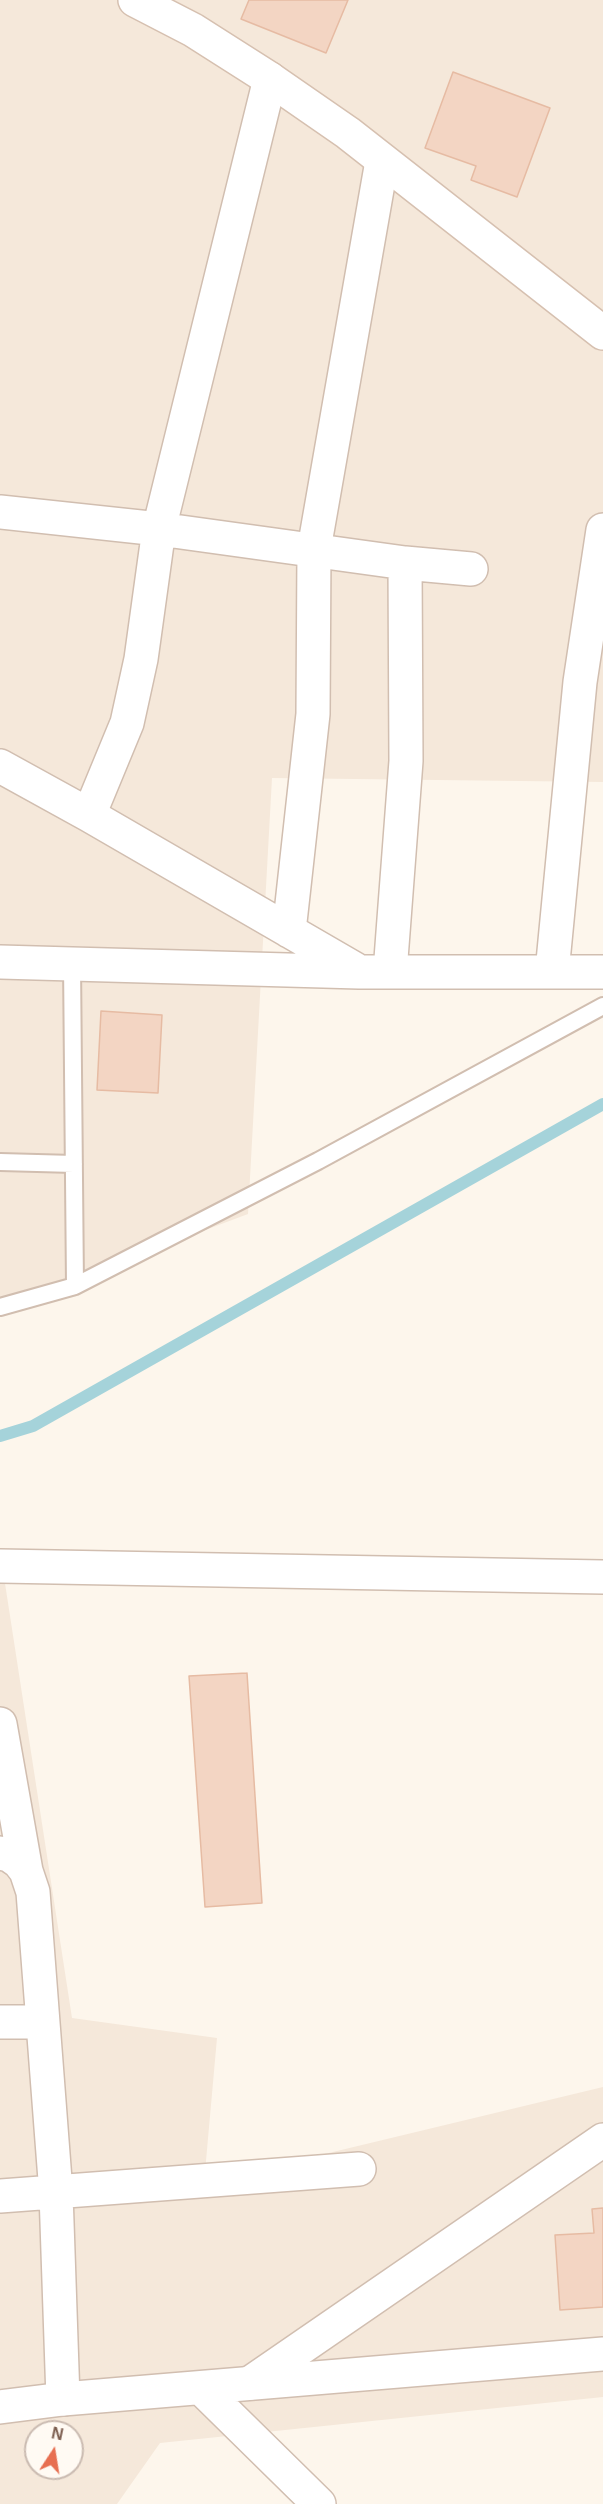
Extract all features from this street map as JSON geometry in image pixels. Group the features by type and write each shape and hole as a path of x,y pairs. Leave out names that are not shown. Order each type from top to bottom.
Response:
{"street":[{"path":"135,0 193,30 270,79 348,133 603,333"},
{"path":"89,815 127,723 141,659 159,529 270,79"},
{"path":"289,931 313,714 314,549 382,161"},
{"path":"0,512 159,529 405,563 471,568"},
{"path":"552,972 580,682 603,530"},
{"path":"375,972 406,761 405,563"},
{"path":"0,766 289,931 375,972"},
{"path":"0,962 375,972 603,972"},
{"path":"0,1566 603,1577"},
{"path":"0,1725 13,1862 33,1892 56,2193 63,2399"},
{"path":"0,2022 42,2022"},
{"path":"250,2383 603,2140"},
{"path":"0,2196 359,2169"},
{"path":"0,2407 63,2399 603,2354"},
{"path":"202,2389 318,2504"}],"lane":[{"path":"72,963 75,1286"},
{"path":"0,1307 75,1286 318,1161 603,1006"},
{"path":"0,1162 74,1164"}],"shaded area":[{"path":"0,0 603,0 603,782 272,778 248,1214 0,1307"},
{"path":"0,1551 72,2018 217,2038 204,2183 603,2087 603,2397 160,2443 117,2504 0,2504"}],"building":[{"path":"249,0 348,0 326,53 241,19"},
{"path":"453,72 550,108 517,197 471,180 476,166 425,148"},
{"path":"101,1011 162,1015 158,1093 97,1090"},
{"path":"247,1673 262,1903 205,1907 189,1676"},
{"path":"603,2208 603,2307 560,2310 555,2235 594,2233 592,2209"}],"waterway":[{"path":"0,1436 33,1426 603,1104"}]}
